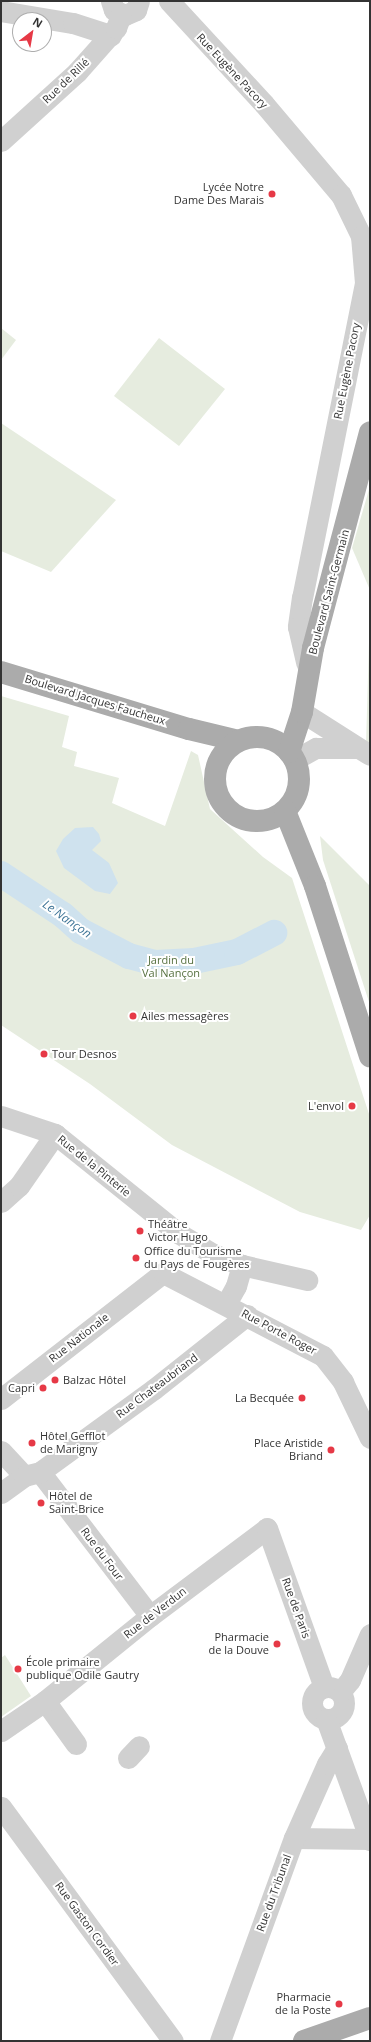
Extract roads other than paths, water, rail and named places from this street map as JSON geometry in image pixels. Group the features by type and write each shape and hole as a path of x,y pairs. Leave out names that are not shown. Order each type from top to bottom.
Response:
{"main road":[{"name":"Boulevard Saint-Germain","path":"291,756 302,712 310,656 370,432"},
{"name":"Rue Eugène Pacory","path":"268,739 285,722 293,707 310,656"},
{"name":"Boulevard Jacques Faucheux","path":"1,672 189,729 238,741"},
{"name":"Boulevard Jacques Faucheux","path":"189,729 208,745 220,759"},
{"path":"248,738 268,739 291,756 299,773 299,787 294,800 285,811 264,821 251,821 238,817 227,809 219,798 215,778 220,759 238,741 248,738"},
{"path":"285,811 315,886 370,1056"},
{"path":"264,821 297,858 315,886"},
{"path":"304,2041 370,2018"},
{"path":"341,2041 370,2030"}],"street":[{"path":"127,6 170,2"},
{"name":"Rue Eugène Pacory","path":"170,2 264,104 341,195 361,236 365,283 302,596 298,627 310,656"},
{"name":"Rue de Rillé","path":"1,141 78,72 110,35 127,6"},
{"path":"1,11 58,20 110,35"},
{"path":"302,712 363,752"},
{"path":"291,756 316,748 363,752"},
{"name":"Rue de la Pinterie","path":"1,1116 55,1134 178,1233 213,1254 242,1265 307,1280"},
{"path":"1,1202 19,1186 55,1134"},
{"path":"226,1304 236,1286 242,1265"},
{"name":"Rue Porte Roger","path":"157,1276 163,1273 226,1304 323,1356 331,1363 370,1438"},
{"name":"Rue Nationale","path":"1,1399 157,1276"},
{"name":"Rue Chateaubriand","path":"1,1493 32,1474 154,1389 246,1315"},
{"name":"Rue du Four","path":"1,1451 32,1474 150,1616"},
{"name":"Rue de Verdun","path":"1,1731 45,1701 150,1616 267,1528"},
{"name":"Rue de Paris","path":"267,1528 332,1689"},
{"path":"332,1717 317,1715 312,1702 315,1693 332,1689 350,1680 370,1634"},
{"path":"294,1838 370,1839 337,1748 332,1717 344,1701 332,1689"},
{"path":"45,1701 76,1744"},
{"path":"332,1717 370,1804"},
{"name":"Rue du Tribunal","path":"220,2041 294,1838 327,1764 337,1748"},
{"name":"Rue Gaston Cordier","path":"1,1807 173,2041"}],"water":[{"path":"93,827 99,834 101,841 92,850 109,863 118,883 110,894 95,891 64,868 56,851 63,839 75,828"}],"waterway":[{"name":"Le Nançon","path":"1,874 63,915 81,931 129,956 155,963 194,961 237,952 274,933"}],"place":[{"name":"Lycée Notre Dame Des Marais","path":"272,194"},
{"name":"Ailes messagères","path":"133,1016"},
{"name":"Tour Desnos","path":"44,1054"},
{"name":"L'envol","path":"352,1106"},
{"name":"Théâtre Victor Hugo","path":"140,1231"},
{"name":"Office du Tourisme du Pays de Fougères","path":"136,1258"},
{"name":"Balzac Hôtel","path":"55,1380"},
{"name":"Capri","path":"43,1388"},
{"name":"La Becquée","path":"302,1398"},
{"name":"Hôtel Gefflot de Marigny","path":"32,1443"},
{"name":"Place Aristide Briand","path":"331,1450"},
{"name":"Hôtel de Saint-Brice","path":"41,1503"},
{"name":"Pharmacie de la Douve","path":"277,1644"},
{"name":"École primaire publique Odile Gautry","path":"18,1669"},
{"name":"Pharmacie de la Poste","path":"339,2004"}],"park label":[{"name":"Jardin du Val Nançon","path":"171,967"}]}
